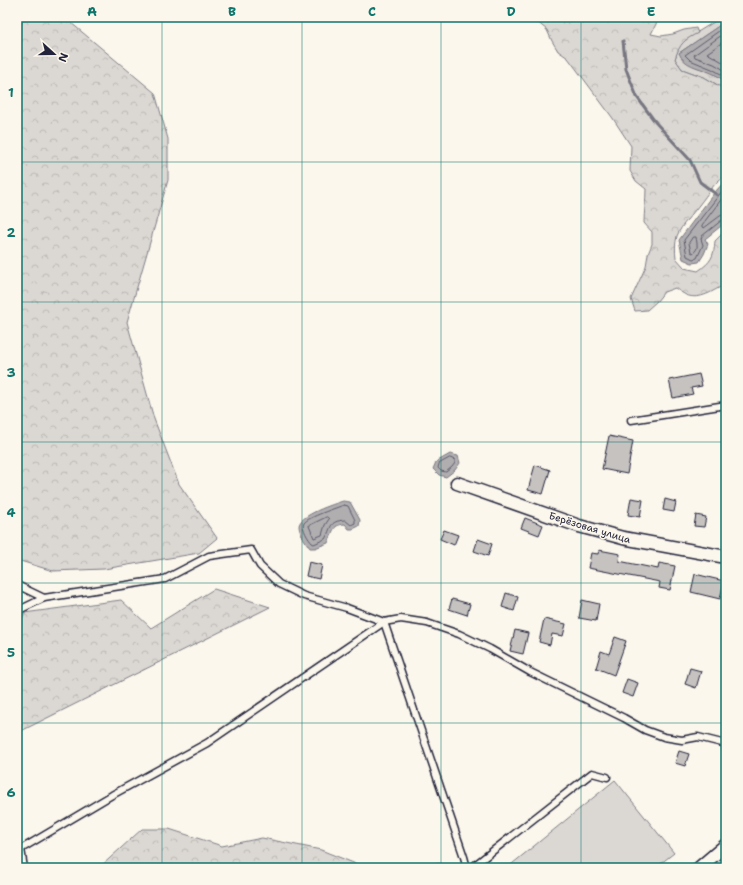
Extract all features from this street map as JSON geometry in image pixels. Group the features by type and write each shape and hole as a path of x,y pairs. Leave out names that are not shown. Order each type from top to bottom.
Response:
{"street":[{"name":"Берёзовая улица","path":"457,483 579,526 623,538 726,557"},
{"path":"699,868 726,845"}],"lane":[{"path":"631,420 726,405"},
{"path":"17,611 44,598 165,579 209,556 250,550 260,566 279,584 304,596 347,608 384,622"},
{"path":"17,585 44,598"},
{"path":"24,868 21,848 207,744 384,622 401,619 420,622 459,634 490,649 530,672 624,718 645,730 664,738 682,740 698,737 726,744"},
{"path":"384,622 467,868"},
{"path":"471,868 592,773 607,777"},
{"path":"430,868 440,868"}],"green space":[{"path":"17,17 64,17 155,93 168,139 168,180 127,322 154,419 179,484 217,538 199,553 104,569 53,571 17,560"},
{"path":"531,17 663,17 658,20 651,34 661,36 696,28 698,33 683,43 675,59 682,69 704,77 726,90 726,175 715,185 681,228 676,239 676,258 684,268 698,271 709,262 713,255 715,241 726,230 726,284 707,294 696,297 686,295 675,288 664,292 647,310 635,311 631,299 646,266 648,254 652,244 652,232 644,223 646,189 636,181 630,171 631,146 612,117 568,58 558,51 547,30"},
{"path":"722,17 726,17 726,21 679,53 696,67 711,72 724,80 726,82 726,90 704,77 682,69 675,59 679,46 688,38"},
{"path":"214,589 270,607 17,733 17,639 24,613 121,600 151,628"},
{"path":"615,780 674,853 655,868 507,868"},
{"path":"142,829 169,829 222,846 262,838 321,850 366,868 99,868"}],"water":[{"path":"726,21 726,82 713,74 692,66 684,61 679,53"},
{"path":"726,180 726,222 705,239 708,244 699,262 692,263 683,259 679,240 714,193"},
{"path":"450,454 458,456 460,463 455,470 446,477 439,475 433,469 436,462"},
{"path":"343,501 350,502 360,520 359,526 349,529 345,524 337,526 328,543 315,548 310,548 300,531 299,526 301,522 318,510"}],"building":[{"path":"699,374 702,386 691,388 693,394 673,398 669,380"},
{"path":"609,436 633,441 627,474 602,469"},
{"path":"535,465 550,470 543,494 528,490"},
{"path":"631,498 643,500 640,517 628,515"},
{"path":"665,499 676,502 674,512 663,510"},
{"path":"696,515 706,517 704,527 694,526"},
{"path":"525,518 543,525 539,535 521,528"},
{"path":"444,530 458,535 454,545 440,539"},
{"path":"478,539 492,544 488,556 474,551"},
{"path":"599,550 620,554 619,561 658,569 659,563 675,566 670,590 659,588 660,582 588,568 591,553 598,554"},
{"path":"309,562 322,565 319,579 306,576"},
{"path":"695,574 724,581 720,599 691,592"},
{"path":"506,593 518,597 514,611 502,607"},
{"path":"452,599 470,604 467,615 449,609"},
{"path":"582,600 599,604 596,621 579,618"},
{"path":"544,619 566,624 563,636 552,634 550,645 539,642"},
{"path":"515,630 528,633 523,654 510,651"},
{"path":"615,637 626,641 614,675 596,668 601,651 609,654"},
{"path":"690,668 701,671 696,688 685,684"},
{"path":"627,679 638,683 633,697 622,693"},
{"path":"679,751 689,754 685,766 675,763"}],"waterway":[{"path":"623,41 626,69 637,97 656,123 690,160 700,182 717,195"}]}
